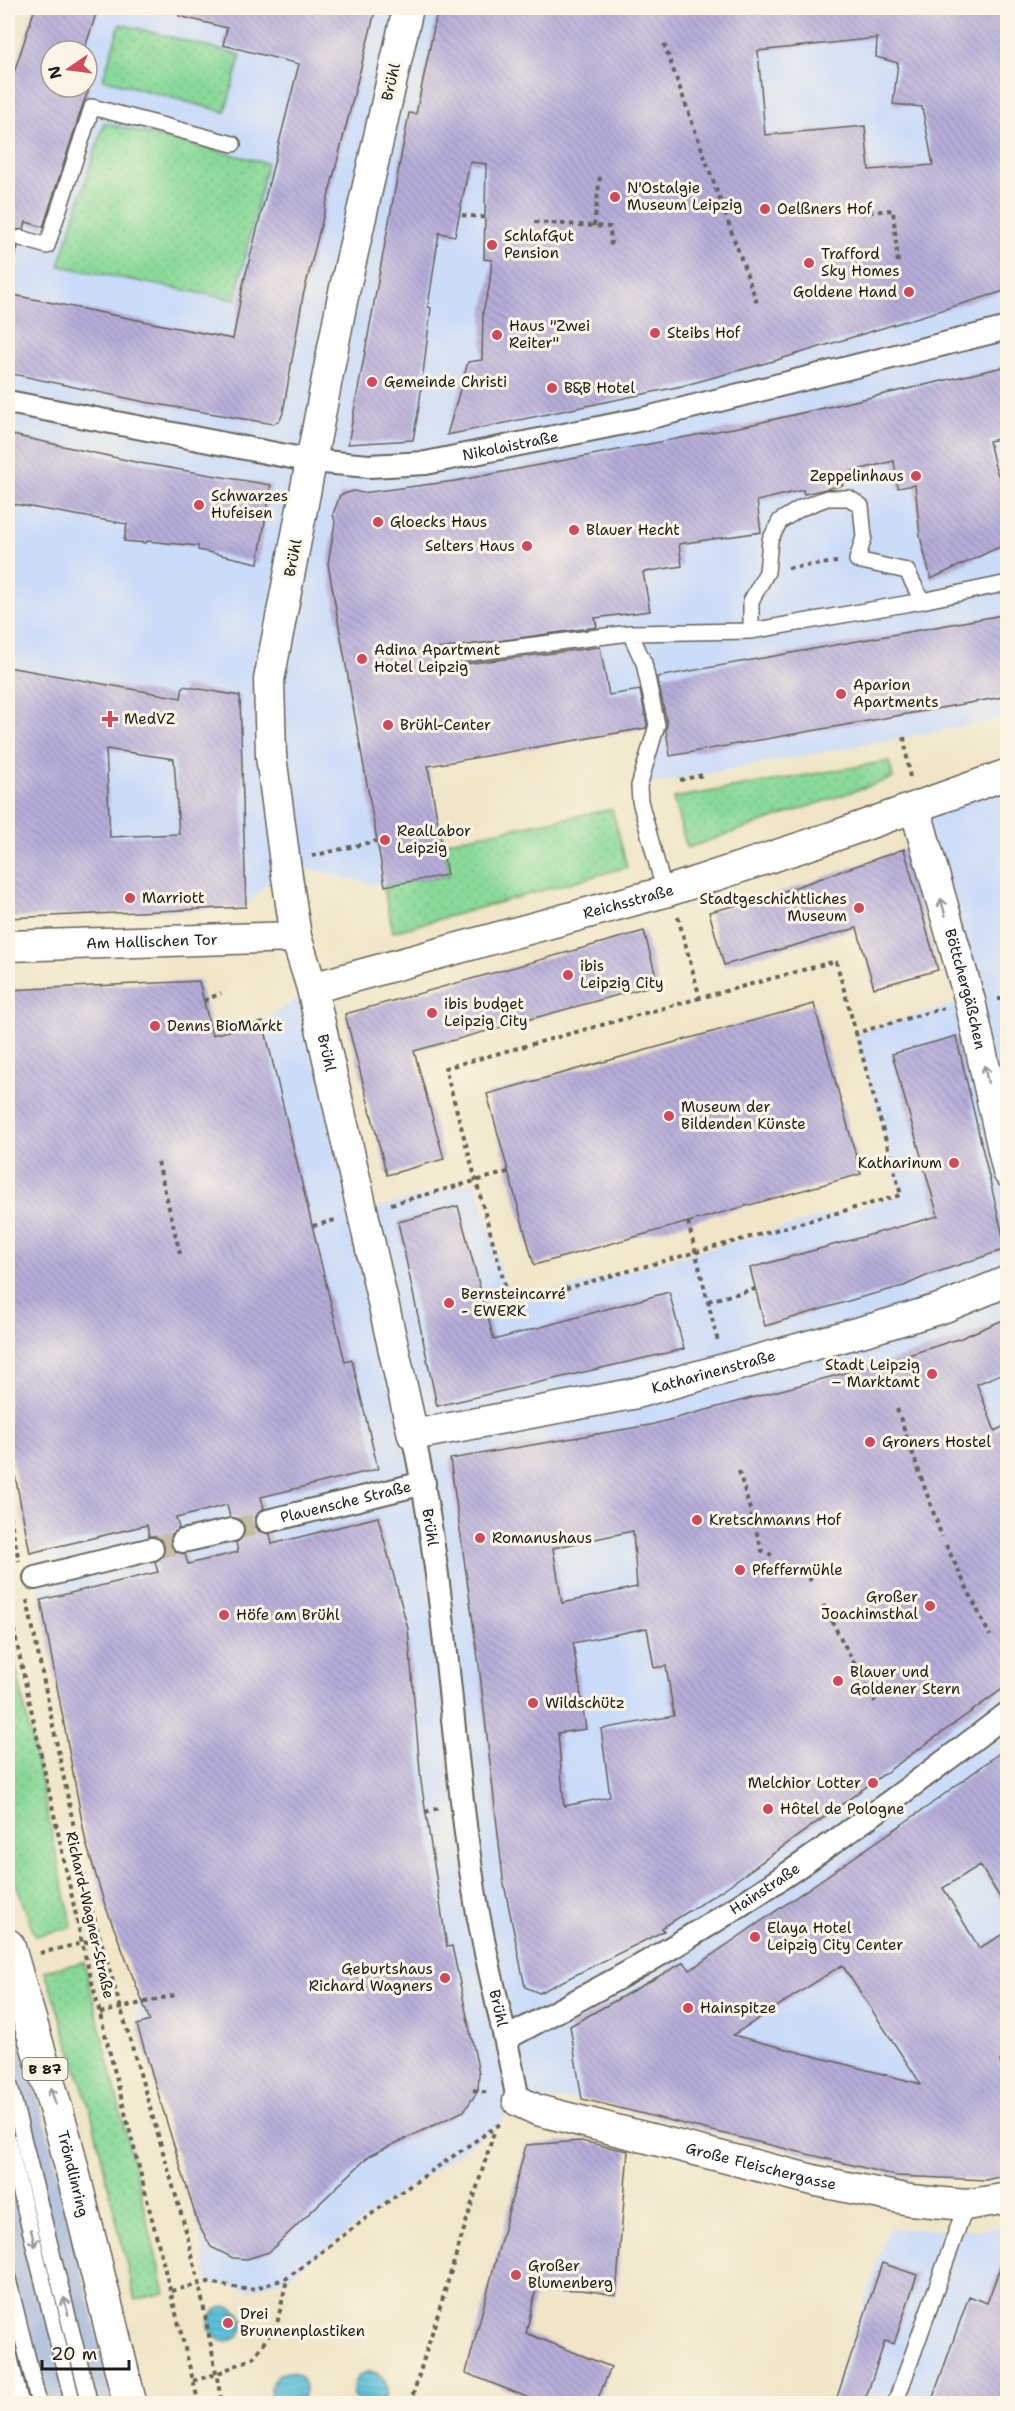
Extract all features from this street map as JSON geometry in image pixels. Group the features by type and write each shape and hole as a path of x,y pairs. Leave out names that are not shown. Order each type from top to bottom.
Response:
{"main road":[{"name":"Tröndlinring","path":"10,1953 67,2148 130,2403"}],"street":[{"name":"Brühl","path":"408,8 362,202 269,680 271,756 296,937 312,988 424,1483 443,1608 475,1896 488,1963 507,2038 507,2098"},
{"name":"Nikolaistraße","path":"8,402 312,461 369,466 426,463 643,419 1008,328"},
{"name":"Reichsstraße","path":"312,988 668,891 735,870 1008,774"},
{"name":"Böttchergäßchen","path":"915,808 970,1000 1008,1172"},
{"name":"Am Hallischen Tor","path":"8,946 296,937"},
{"name":"Katharinenstraße","path":"413,1435 632,1394 885,1325 945,1306 1008,1281"},
{"name":"Plauensche Straße","path":"268,1521 424,1483"},
{"path":"183,1541 232,1530"},
{"path":"27,1580 152,1549"},
{"name":"Hainstraße","path":"507,2038 648,1961 748,1899 874,1813 1008,1713"},
{"name":"Große Fleischergasse","path":"507,2098 537,2110 817,2181 910,2200 966,2205 1008,2198"}],"lane":[{"path":"21,238 47,246 92,106 234,144"},
{"path":"751,631 751,601 766,572 770,540 780,521 801,508 827,498 849,498 861,506 864,537 857,560 907,571 922,601"},
{"path":"440,657 630,633 751,631 922,601 1008,583"},
{"path":"630,633 644,663 657,725 639,786 640,801 660,875 668,891"},
{"path":"8,2078 90,2403"},
{"path":"8,2140 73,2403"},
{"path":"895,2403 966,2205"},
{"path":"8,2279 39,2403"},
{"path":"8,2350 21,2403"}],"path":[{"path":"664,44 757,303"},
{"path":"594,225 600,176"},
{"path":"860,213 893,210 898,263"},
{"path":"462,215 489,218"},
{"path":"534,222 610,227 610,246"},
{"path":"766,572 857,560"},
{"path":"904,737 915,808"},
{"path":"680,780 703,775"},
{"path":"285,863 376,841"},
{"path":"668,891 676,907 700,998"},
{"path":"836,961 901,1195 510,1304 445,1068 700,998 836,961"},
{"path":"204,1001 221,993"},
{"path":"856,1033 970,1000"},
{"path":"158,1162 180,1258"},
{"path":"396,1203 508,1172"},
{"path":"688,1222 725,1369"},
{"path":"708,1301 755,1289"},
{"path":"897,1409 942,1537"},
{"path":"739,1471 762,1551 772,1555"},
{"path":"8,1507 27,1580 89,1900 199,2283 222,2403"},
{"path":"946,1545 990,1636"},
{"path":"809,1577 812,1584"},
{"name":"Richard-Wagner-Straße","path":"8,1603 82,1943 199,2403"},
{"path":"824,1605 875,1702"},
{"path":"10,1953 82,1943 100,1938"},
{"path":"1004,1977 1008,2009"},
{"path":"100,2013 175,1995"},
{"path":"473,2090 507,2098"},
{"path":"171,2291 208,2282 250,2290 287,2278 398,2194 495,2128 410,2403"},
{"path":"193,2381 253,2358 277,2324 287,2278"}],"shaded area":[{"path":"35,8 1007,8 1007,718 639,786 656,725 428,766 450,876 383,886 285,863 246,907 8,918 8,92"},
{"path":"1007,774 1007,2175 897,2176 582,2099 518,2101 495,2128 398,2194 287,2278 250,2290 208,2282 198,2224 137,2025 139,1992 105,1905 86,1843 8,1439 8,990 199,981 212,1035 263,1022 312,988 363,1212 476,1181 510,1304 901,1195 856,1033 970,1000 915,808"},
{"path":"8,1991 45,2122 114,2403 8,2403"},
{"path":"1007,2226 1007,2403 831,2404 888,2229 980,2230"}],"green space":[{"path":"120,24 241,55 225,112 103,79"},
{"path":"104,123 267,163 235,300 59,266"},
{"path":"889,761 893,778 687,848 673,798"},
{"path":"612,809 627,867 393,932 383,886 449,875 443,842"},
{"path":"8,1630 72,1927 35,1936 8,1862"},
{"path":"84,1962 165,2293 135,2300 91,2112 45,1971"}],"water":[{"path":"226,2307 238,2312 243,2324 238,2336 226,2341 214,2336 209,2324 214,2312"},
{"path":"288,2372 300,2377 305,2389 300,2401 288,2406 276,2401 271,2389 276,2377"},
{"path":"370,2372 382,2377 387,2389 382,2401 370,2406 358,2401 353,2389 358,2377"}],"building":[{"path":"35,8 98,8 88,39 39,39 39,99 85,99 43,227 26,222 24,229 14,231 12,241 18,247 12,266 8,265 8,91"},
{"path":"180,8 376,8 303,296 283,413 280,420 273,424 145,402 8,373 8,294 233,339 243,285 299,64 223,45 227,28 179,16"},
{"path":"438,8 1008,8 1008,290 777,360 682,386 447,435 468,362 482,360 483,311 489,288 492,260 484,259 486,164 470,162 455,236 439,233 428,307 431,308 419,407 413,440 348,444 409,113 416,114","holes":["877,38 876,57 898,63 893,104 922,107 933,165 869,170 865,126 765,135 758,51"]},
{"path":"1008,366 1008,437 989,441 995,467 1008,499 1008,543 931,579 920,536 915,485 898,488 894,461 841,474 843,485 804,494 803,490 757,501 761,532 679,544 682,566 643,572 650,611 595,618 597,627 434,650 431,654 432,662 441,667 600,647 609,695 640,690 647,725 646,728 428,766 447,875 385,886 328,564 335,522 333,514 340,495 354,491 362,493 455,481 749,425"},
{"path":"8,434 140,463 271,485 258,563 198,550 198,546 124,541 127,524 8,503"},
{"path":"1008,614 1008,696 670,756 667,723 657,677"},
{"path":"8,667 181,698 183,686 240,696 246,907 8,918","holes":["106,749 174,759 179,834 110,837"]},
{"name":"Stadtgeschichtliches Museum","path":"904,849 938,970 874,988 857,928 724,965 709,912 762,899"},
{"path":"644,931 658,984 414,1051 444,1159 387,1175 345,1014"},
{"name":"Höfe am Brühl","path":"199,981 212,1035 263,1022 345,1362 352,1360 378,1469 261,1497 264,1508 255,1517 255,1525 259,1531 270,1534 272,1544 378,1517 408,1629 421,1782 447,1947 452,1946 479,2073 478,2091 464,2111 369,2156 269,2252 247,2259 233,2258 211,2247 198,2224 137,2025 150,2021 105,1905 86,1843 41,1600 158,1572 155,1562 165,1553 165,1545 156,1536 149,1536 147,1525 30,1553 8,1439 8,990","holes":["227,1505 230,1517 241,1520 245,1526 245,1535 236,1543 238,1552 188,1564 185,1554 174,1551 170,1545 170,1536 179,1528 176,1518"]},
{"name":"Museum der Bildenden Künste","path":"814,1004 861,1174 534,1265 487,1094"},
{"name":"Katharinum","path":"956,1036 1006,1249 926,1276 904,1286 765,1326 750,1268 938,1216 892,1054"},
{"name":"Bernsteincarré - EWERK","path":"458,1206 494,1340 669,1292 684,1349 437,1406 398,1222"},
{"path":"1008,1318 1008,1371 977,1384 995,1431 1008,1424 1008,1685 724,1889 662,1928 664,1931 539,1993 525,1987 503,1879 479,1665 450,1459 650,1425 890,1361 961,1338","holes":["633,1531 637,1587 562,1603 553,1548","647,1628 654,1668 666,1666 674,1716 601,1729 610,1797 564,1806 558,1733 586,1729 573,1643"]},
{"name":"Hainspitze","path":"1008,1747 1008,1911 980,1865 943,1888 979,1948 1008,1932 1008,2060 1000,2061 1008,2094 1008,2175 986,2180 897,2176 582,2099 570,2026 684,1962 690,1970 927,1807","holes":["842,1965 921,2084 733,2035"]},
{"name":"Großer Blumenberg","path":"581,2141 628,2151 616,2295 582,2290 536,2289 526,2333 611,2367 596,2403 542,2403 466,2373 526,2145"},
{"path":"1005,2254 1008,2255 1008,2403 931,2403 969,2296 987,2303"},
{"path":"882,2263 917,2275 894,2344 885,2341 864,2403 835,2403"}],"tunnel":[{"path":"232,1530 268,1521"},
{"path":"152,1549 183,1541"}],"place":[{"name":"N'Ostalgie Museum Leipzig","path":"615,197"},
{"name":"Oelßners Hof","path":"765,209"},
{"name":"SchlafGut Pension","path":"492,245"},
{"name":"Trafford Sky Homes","path":"809,263"},
{"name":"Goldene Hand","path":"909,292"},
{"name":"Steibs Hof","path":"655,333"},
{"name":"Haus \"Zwei Reiter\"","path":"497,335"},
{"name":"Gemeinde Christi","path":"372,382"},
{"name":"B&B Hotel","path":"552,388"},
{"name":"Zeppelinhaus","path":"916,476"},
{"name":"Schwarzes Hufeisen","path":"199,505"},
{"name":"Gloecks Haus","path":"378,522"},
{"name":"Blauer Hecht","path":"574,530"},
{"name":"Selters Haus","path":"527,546"},
{"name":"Adina Apartment Hotel Leipzig","path":"362,659"},
{"name":"Aparion Apartments","path":"841,694"},
{"name":"MedVZ","path":"110,719"},
{"name":"Brühl-Center","path":"388,725"},
{"name":"RealLabor Leipzig","path":"385,840"},
{"name":"Marriott","path":"130,898"},
{"name":"Stadtgeschichtliches Museum","path":"859,908"},
{"name":"ibis Leipzig City","path":"568,975"},
{"name":"ibis budget Leipzig City","path":"432,1013"},
{"name":"Denns BioMarkt","path":"155,1026"},
{"name":"Museum der Bildenden Künste","path":"669,1116"},
{"name":"Katharinum","path":"954,1163"},
{"name":"Bernsteincarré - EWERK","path":"449,1303"},
{"name":"Stadt Leipzig – Marktamt","path":"932,1374"},
{"name":"Groners Hostel","path":"870,1442"},
{"name":"Kretschmanns Hof","path":"697,1520"},
{"name":"Romanushaus","path":"480,1538"},
{"name":"Pfeffermühle","path":"740,1570"},
{"name":"Großer Joachimsthal","path":"930,1606"},
{"name":"Höfe am Brühl","path":"224,1615"},
{"name":"Blauer und Goldener Stern","path":"838,1681"},
{"name":"Wildschütz","path":"533,1703"},
{"name":"Melchior Lotter","path":"873,1783"},
{"name":"Hôtel de Pologne","path":"768,1809"},
{"name":"Elaya Hotel Leipzig City Center","path":"755,1937"},
{"name":"Geburtshaus Richard Wagners","path":"445,1978"},
{"name":"Hainspitze","path":"688,2008"},
{"name":"Großer Blumenberg","path":"516,2275"},
{"name":"Drei Brunnenplastiken","path":"228,2323"}]}
